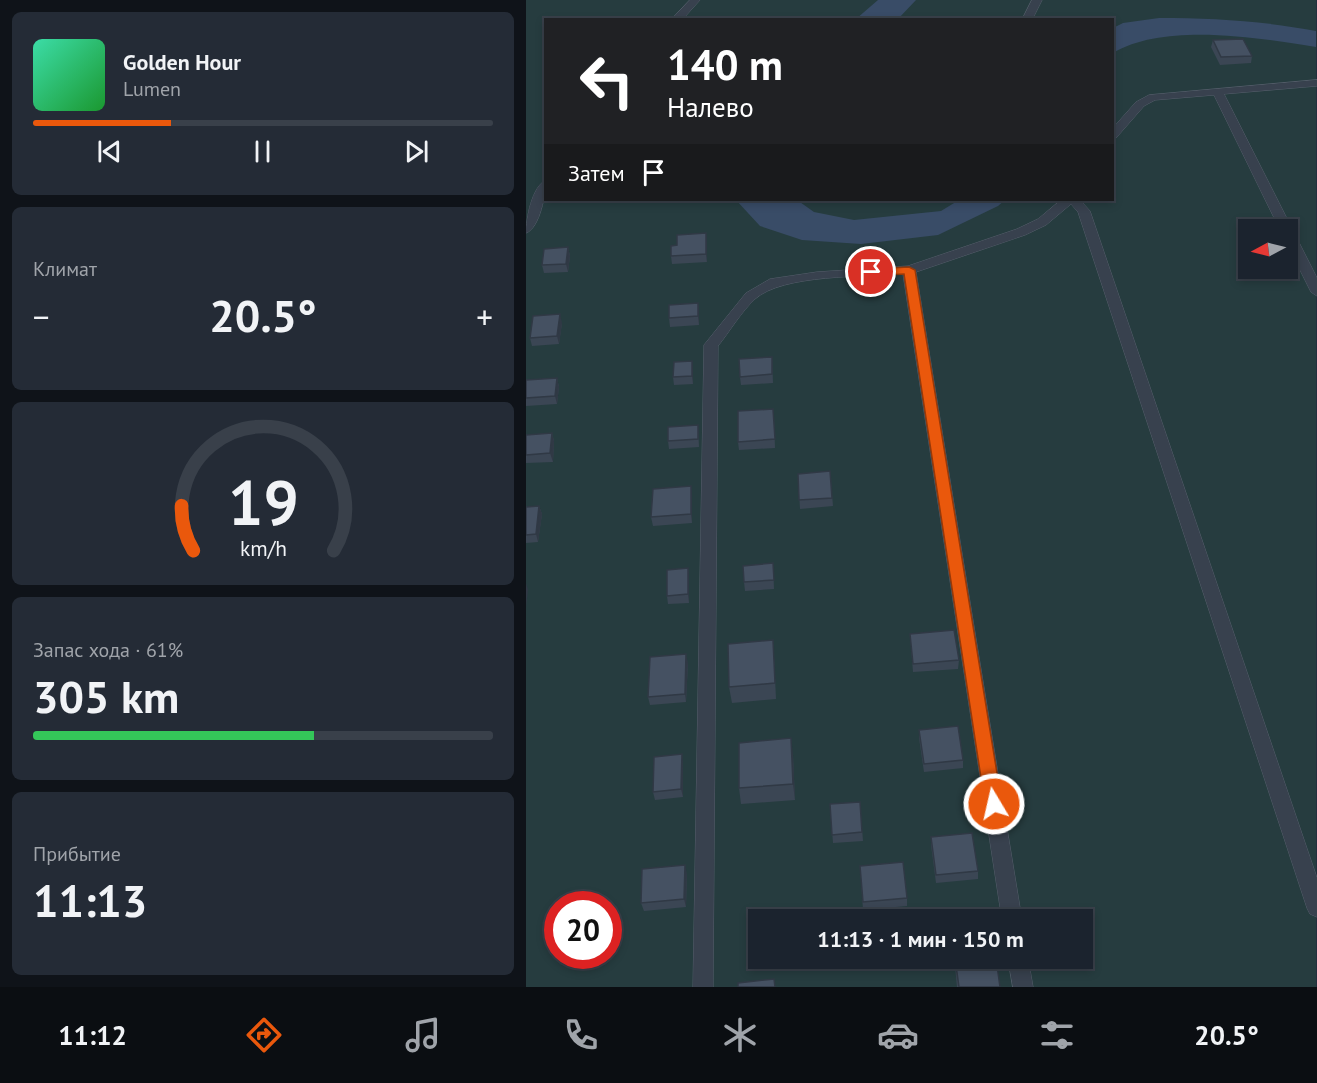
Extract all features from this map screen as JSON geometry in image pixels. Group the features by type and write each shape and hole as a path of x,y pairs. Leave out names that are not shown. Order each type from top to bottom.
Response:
{"lane":[{"path":"678,18 695,0"},
{"path":"1028,18 1037,0"},
{"path":"1114,134 1140,104 1153,97 1316,83"},
{"path":"1217,91 1281,219"},
{"path":"526,229 544,188"},
{"path":"703,987 711,345 751,297 774,282 817,276 909,270 1021,232 1042,222 1067,201"},
{"path":"1075,201 1084,211 1316,908"},
{"path":"1298,255 1316,292"},
{"path":"909,270 1010,909"},
{"path":"1020,969 1023,987"}],"green space":[{"path":"526,0 1316,0 1316,987 526,987"}],"water":[{"path":"878,0 916,0 899,18 857,18"},
{"path":"1159,18 1277,25 1316,31 1316,47 1240,37 1185,35 1134,43 1114,53 1114,28 1123,23"},
{"path":"737,201 798,201 814,212 854,220 941,211 957,201 1004,201 938,235 861,244 802,240 760,226"}],"building":[{"path":"1243,39 1252,56 1221,57 1213,40"},
{"path":"706,233 706,254 671,256 671,246 677,245 677,235"},
{"path":"568,247 566,264 542,265 544,249"},
{"path":"698,303 698,316 669,318 669,305"},
{"path":"560,314 557,336 530,338 533,316"},
{"path":"772,357 772,374 740,377 739,359"},
{"path":"692,361 692,376 673,377 674,362"},
{"path":"557,378 555,396 526,398 526,380"},
{"path":"773,409 775,439 738,442 738,411"},
{"path":"698,425 698,439 668,441 668,427"},
{"path":"552,433 550,453 526,455 526,435"},
{"path":"830,471 832,498 799,500 798,474"},
{"path":"691,486 691,514 651,517 653,489"},
{"path":"539,506 536,534 526,535 526,507"},
{"path":"773,563 774,580 744,582 743,566"},
{"path":"688,568 688,594 667,596 667,570"},
{"path":"954,630 959,660 913,664 910,634"},
{"path":"773,640 775,683 729,687 728,644"},
{"path":"686,654 685,694 648,697 650,657"},
{"path":"958,726 963,760 924,764 919,730"},
{"path":"791,738 793,784 739,788 739,743"},
{"path":"682,754 681,789 653,792 654,757"},
{"path":"860,802 862,832 832,835 830,804"},
{"path":"972,833 978,871 936,875 931,837"},
{"path":"903,862 907,898 863,902 860,866"},
{"path":"685,865 684,899 641,903 642,869"},
{"path":"957,969 998,969 1000,987 959,987"},
{"path":"774,979 775,987 738,987 738,983"}],"route":[{"path":"871,272 909,270 994,804"}]}
